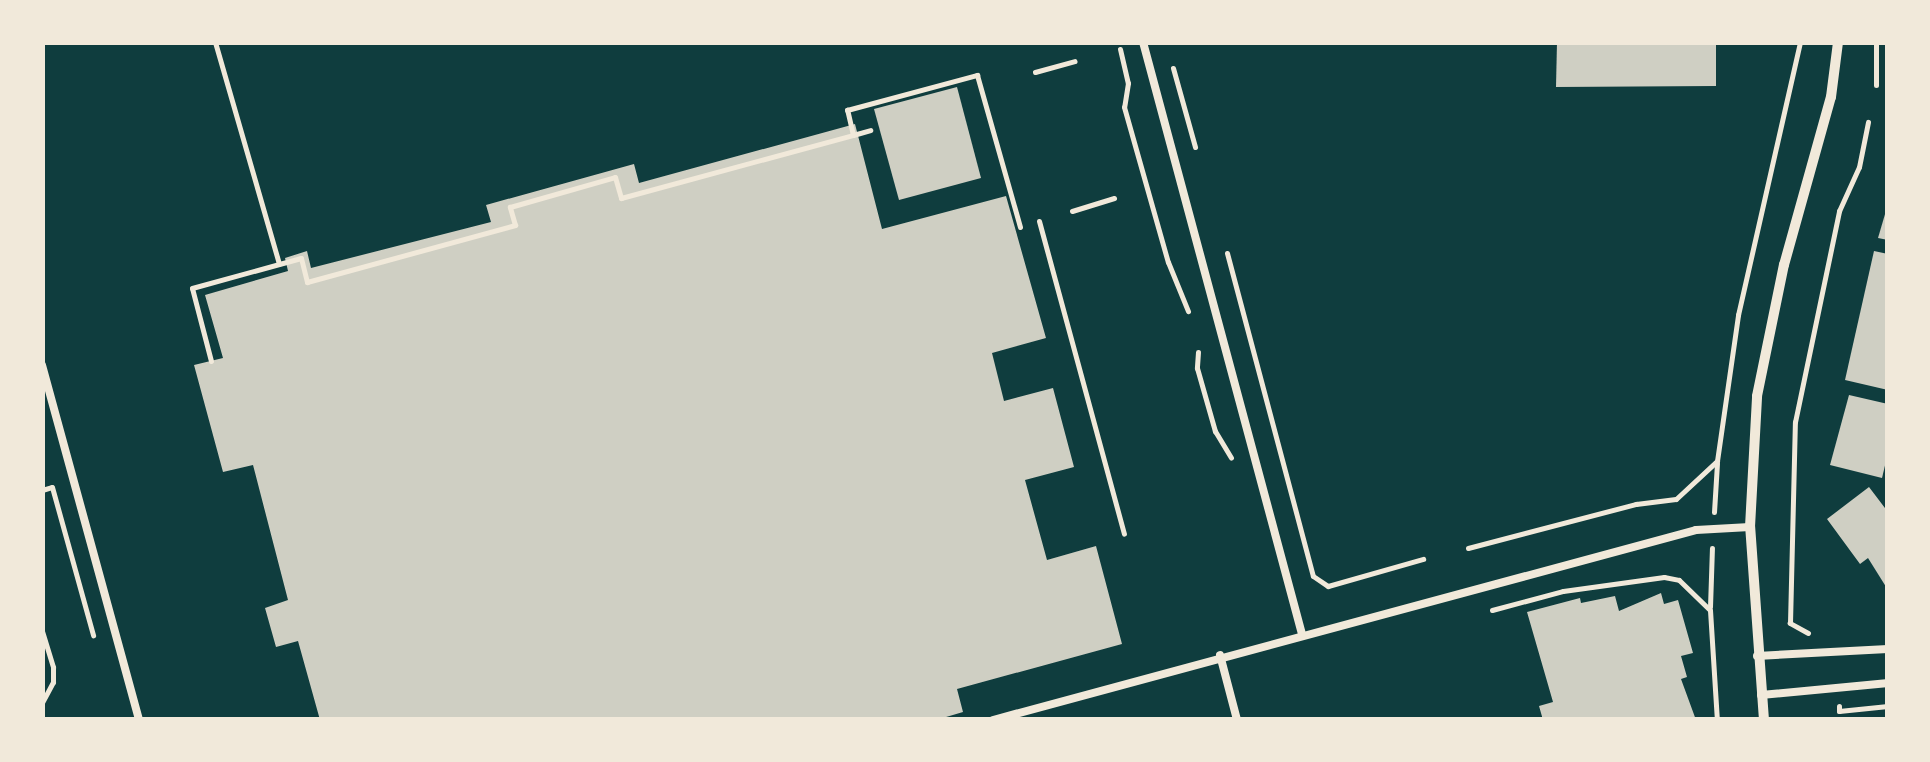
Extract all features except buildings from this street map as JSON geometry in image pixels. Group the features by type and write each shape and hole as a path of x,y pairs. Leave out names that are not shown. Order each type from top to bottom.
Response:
{"street":[{"path":"1764,720 1750,527 1757,396 1784,266 1827,115 1838,42"}],"lane":[{"path":"1143,42 1302,634"},
{"path":"42,365 138,720"},
{"path":"993,720 1220,655 1696,530 1750,527"},
{"path":"1757,656 1888,649"},
{"path":"1220,655 1237,720"},
{"path":"1761,695 1888,683"}],"path":[{"path":"215,42 279,264"},
{"path":"1468,548 1636,504 1676,499 1717,461 1738,315 1800,42"},
{"path":"1876,42 1876,85"},
{"path":"1108,52 1130,46"},
{"path":"1120,49 1128,83 1124,107 1168,262 1188,311"},
{"path":"1170,60 1195,147"},
{"path":"1036,72 1075,61"},
{"path":"853,135 847,110 977,75 1020,227"},
{"path":"1790,623 1795,422 1839,211 1859,168 1868,122"},
{"path":"501,210 616,177 620,198 870,130"},
{"path":"1072,211 1114,198"},
{"path":"211,361 192,288 300,258 307,282 515,225 510,207"},
{"path":"1039,221 1124,534"},
{"path":"1227,252 1313,576 1328,586 1422,560"},
{"path":"1198,352 1197,368 1214,431 1231,458"},
{"path":"42,490 52,487"},
{"path":"1492,610 1593,586 1664,577 1679,580 1710,610 1717,720"},
{"path":"42,631 53,667 53,682 42,703"},
{"path":"1839,711 1888,706"}]}
